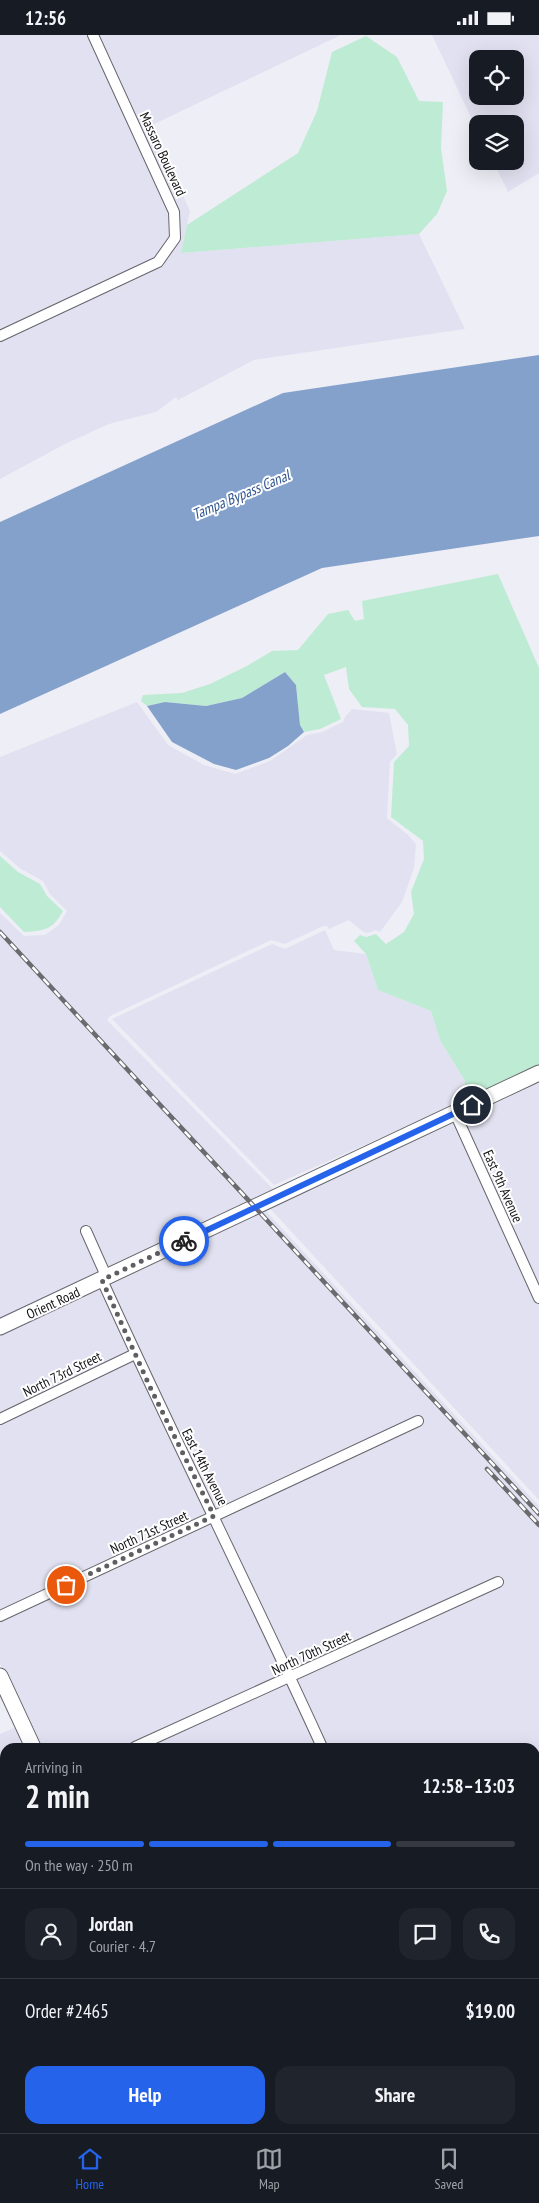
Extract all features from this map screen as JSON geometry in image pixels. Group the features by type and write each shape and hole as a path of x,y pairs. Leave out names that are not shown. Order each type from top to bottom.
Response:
{"street":[{"name":"Massaro Boulevard","path":"0,337 158,262 175,238 174,212 93,35"},
{"name":"Orient Road","path":"0,1327 539,1073"},
{"name":"East 9th Avenue","path":"455,1113 539,1298"},
{"name":"East 14th Avenue","path":"86,1231 136,1354 320,1743"},
{"name":"North 73rd Street","path":"0,1419 136,1354"},
{"name":"North 71st Street","path":"0,1616 418,1421"},
{"name":"North 70th Street","path":"143,1743 498,1582"},
{"path":"0,1676 31,1743"}],"shaded area":[{"path":"0,35 88,35 170,213 170,237 155,258 0,332"},
{"path":"99,35 341,35 152,125 190,211 181,253 419,234 465,329 254,360 178,400 176,397 156,412 109,424 67,443 0,479 0,341 160,266 180,237 179,210"},
{"path":"432,35 539,35 539,173 508,192 497,170 524,170 524,115 470,115"},
{"path":"137,702 168,745 204,765 235,774 270,761 307,735 322,732 343,722 352,709 389,713 397,754 390,762 387,818 416,844 414,868 402,902 380,932 376,930 367,933 349,920 329,929 327,926 323,926 285,944 271,940 110,1016 107,1020 273,1189 375,1145 109,1272 89,1225 80,1229 100,1276 0,1322 0,913 24,936 45,935 59,925 67,911 50,894 43,881 21,869 0,851 0,757"},
{"path":"325,930 334,950 366,954 378,990 431,1011 440,1040 465,1081 462,1102 274,1185 112,1019 272,944 285,949"},
{"path":"539,1083 539,1500 265,1203 461,1119"},
{"path":"264,1209 539,1506 539,1743 326,1743 297,1679 504,1584 501,1576 293,1671 221,1518 424,1423 420,1415 217,1510 154,1385 108,1282"},
{"path":"99,1286 129,1353 0,1414 0,1332"},
{"path":"133,1361 208,1514 0,1611 0,1424"},
{"path":"212,1522 284,1675 133,1743 37,1743 0,1664 0,1621"},
{"path":"288,1683 315,1743 154,1743"},
{"path":"18,1726 26,1743 0,1743 0,1734"}],"green space":[{"path":"366,36 397,57 419,101 443,102 441,148 447,191 437,214 419,234 181,253 187,225 298,153 317,111 332,52"},
{"path":"498,574 539,668 539,1066 462,1102 465,1081 440,1040 431,1011 378,990 366,954 354,941 360,935 366,937 376,934 386,944 404,932 414,914 411,892 424,859 423,841 391,817 394,762 409,746 408,725 395,709 362,707 349,689 346,667 324,675 341,719 320,729 304,732 300,725 296,685 285,672 242,698 206,706 165,702 147,706 141,701 143,695 182,693 210,684 272,651 298,650 328,614 348,610 355,621 364,619 362,601"},
{"path":"0,856 18,872 40,884 47,896 63,911 56,922 43,930 24,932 0,907"}],"water":[{"name":"Tampa Bypass Canal","path":"539,355 539,536 322,568 0,714 0,522 283,393"},
{"path":"285,672 296,685 300,725 304,732 288,746 269,758 236,770 214,764 172,742 147,706 165,702 206,706 242,698"}],"railway":[{"path":"0,932 539,1514"},
{"path":"487,1469 539,1525"}],"way so far":[{"path":"66,1585 214,1516 150,1387 102,1280 184,1241"}],"route":[{"path":"184,1241 472,1105"}]}
